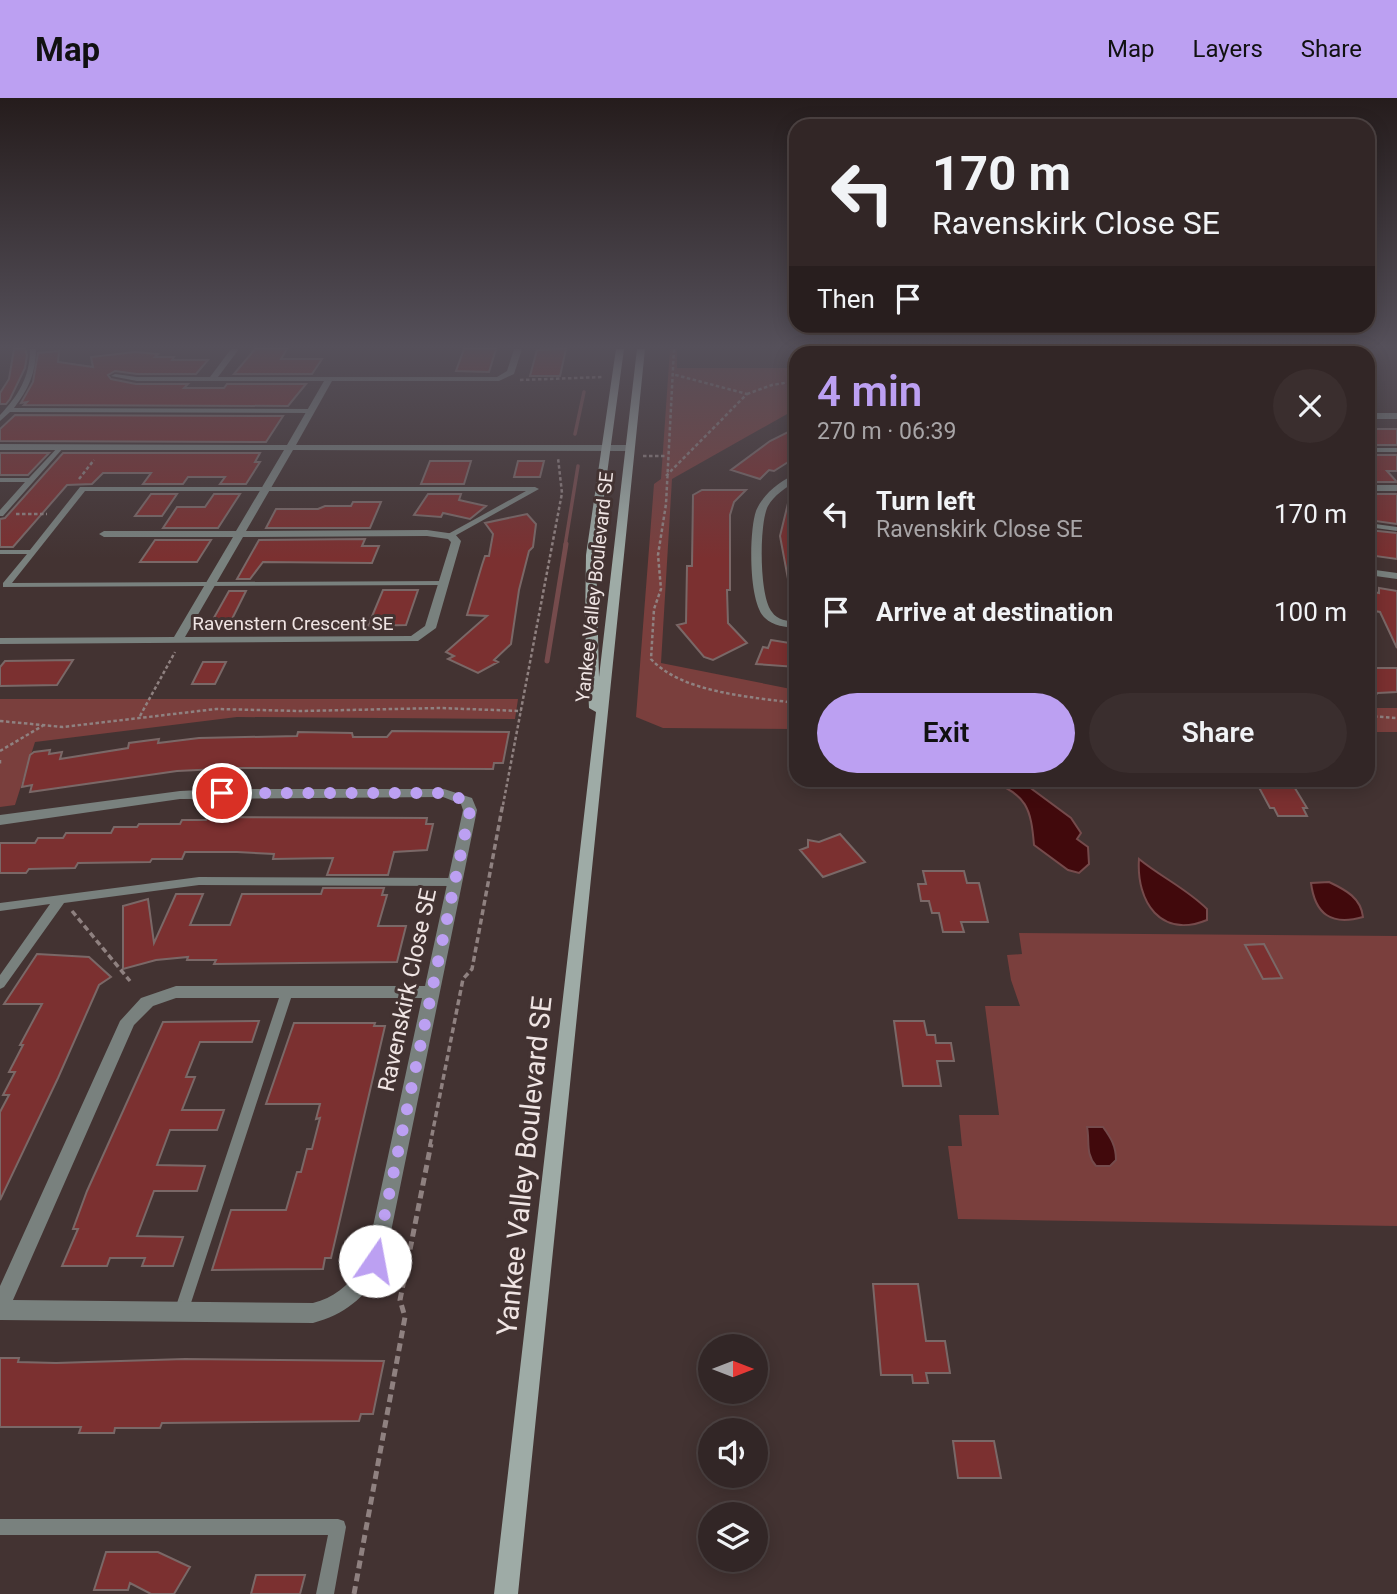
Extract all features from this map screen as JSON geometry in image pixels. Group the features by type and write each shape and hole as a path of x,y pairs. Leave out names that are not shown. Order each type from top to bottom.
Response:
{"street":[{"path":"176,646 237,533 306,419"},
{"name":"Yankee Valley Boulevard SE","path":"597,745 590,626 591,555 610,419"},
{"name":"Yankee Valley Boulevard SE","path":"506,1594 597,745 636,419"},
{"path":"0,447 606,448 634,452"},
{"path":"789,482 773,494 761,511 757,533 762,606 772,618 789,623"},
{"path":"1375,488 1397,488"},
{"path":"104,534 427,533 451,536"},
{"name":"Ravenstern Crescent SE","path":"0,641 176,646 414,639 430,628 456,541 451,536"},
{"path":"1375,573 1397,576"},
{"name":"Ravenskirk Close SE","path":"0,820 180,795 222,793 444,793 467,801 470,810 375,1261 364,1282 331,1310 313,1313 0,1309"},
{"path":"0,1309 128,1021 147,1002 176,992 432,992"}],"lane":[{"path":"0,514 61,447"},
{"path":"1375,450 1397,450"},
{"path":"0,480 31,480"},
{"path":"444,583 6,585 83,489 535,489 451,536"},
{"path":"1375,526 1397,529"},
{"path":"0,552 32,552"},
{"path":"0,907 199,881 455,882"},
{"path":"0,984 61,898"},
{"path":"181,1312 287,992"},
{"path":"0,1527 338,1527 325,1594"}],"path":[{"path":"669,419 666,504 658,555 662,589 653,618 652,659 655,666 677,678 718,689 789,702"},
{"path":"666,476 722,419"},
{"path":"634,452 667,456"},
{"path":"354,1594 405,1317 400,1300 463,979 472,969 562,493 559,454"},
{"path":"14,514 49,514"},
{"path":"140,717 176,646"},
{"path":"0,721 63,727 216,709 301,711 431,708 521,711"},
{"path":"1375,717 1397,719"},
{"path":"0,751 45,724"},
{"path":"61,898 130,981"}],"shaded area":[{"path":"665,419 779,419 672,479 661,663 789,689 789,729 663,728 636,717 654,484 661,479"},
{"path":"0,699 518,699 515,719 237,717 35,742 15,805 0,807"},
{"path":"1375,708 1397,708 1397,732 1375,732"},
{"path":"1004,787 1029,787 1071,818 1081,833 1077,839 1088,847 1089,864 1079,873 1068,870 1034,845 1029,812 1012,791"},
{"path":"1139,859 1207,909 1207,920 1191,925 1177,925 1155,913 1142,889"},
{"path":"1329,882 1356,900 1363,917 1342,920 1326,915 1321,910 1316,903 1311,883"},
{"path":"1019,933 1397,936 1397,1226 958,1219 948,1146 962,1146 959,1115 999,1115 985,1006 1020,1006 1011,980 1007,955 1022,954"},
{"path":"1087,1127 1103,1127 1111,1139 1116,1160 1110,1166 1096,1166 1093,1161 1089,1152"}],"building":[{"path":"11,419 281,419 266,442 0,441 0,429"},
{"path":"1375,429 1397,429 1397,445 1375,445"},
{"path":"789,432 789,461 774,471 769,470 760,479 731,470 770,441"},
{"path":"0,453 49,453 28,475 0,475"},
{"path":"63,453 260,453 255,462 260,462 246,484 220,484 225,477 188,477 183,484 143,484 151,473 103,473 92,484 67,485 13,547 0,547 0,519 5,518"},
{"path":"1375,455 1397,455 1397,471 1387,471 1397,482 1375,482"},
{"path":"430,461 471,461 464,484 421,484"},
{"path":"518,461 544,461 540,477 514,477"},
{"path":"702,490 746,490 734,502 730,515 730,590 727,590 728,623 747,643 713,660 704,657 677,625 686,623 687,566 692,566 693,495"},
{"path":"151,494 177,494 162,516 135,516"},
{"path":"214,494 240,494 218,528 163,528 177,507 205,507"},
{"path":"428,494 461,494 459,500 486,506 470,519 443,513 441,517 414,515"},
{"path":"1375,494 1397,494 1397,524 1375,521"},
{"path":"789,499 789,579 788,579 780,536"},
{"path":"353,502 381,502 370,528 266,528 276,509 351,506"},
{"path":"527,514 536,524 533,547 529,551 519,590 511,644 494,660 498,662 478,673 448,659 454,656 446,652 487,616 467,615 485,556 489,556 493,534 485,523"},
{"path":"1375,531 1397,533 1397,559 1375,556"},
{"path":"365,539 362,546 379,546 372,563 263,562 250,579 237,579 259,540"},
{"path":"155,540 211,540 197,562 140,562"},
{"path":"1379,588 1397,591 1397,648 1380,612 1375,611 1375,592 1379,593"},
{"path":"383,590 418,590 406,625 368,626"},
{"path":"229,591 246,591 230,623 211,623"},
{"path":"771,640 789,643 789,666 756,664 763,647 768,648"},
{"path":"73,660 57,685 0,686 0,667 5,661"},
{"path":"203,662 226,662 215,684 192,684"},
{"path":"1375,668 1397,668 1397,692 1375,695"},
{"path":"392,731 509,732 503,763 494,763 493,769 240,768 177,771 30,792 32,785 22,787 30,755 34,752 62,752 60,759 128,748 129,743 159,739 158,743 199,738 297,736 298,732 387,737"},
{"path":"1259,787 1294,787 1307,808 1303,808 1307,816 1278,816 1274,808 1270,808"},
{"path":"208,817 427,818 426,824 433,824 427,850 394,852 388,875 327,875 333,858 273,859 274,854 237,852 185,852 182,859 78,863 75,868 0,873 0,843 35,843 38,838 63,838 66,833 111,833 114,827 180,824 182,820 206,820"},
{"path":"840,834 865,862 823,877 800,850 808,847 808,840 819,842"},
{"path":"923,871 964,871 967,883 979,883 988,922 961,922 964,932 943,932 939,913 932,913 929,901 921,901 918,884 926,884"},
{"path":"323,888 384,888 382,895 387,895 378,926 406,926 397,962 214,964 216,960 187,960 188,957 156,960 123,969 123,906 148,899 154,943 176,894 203,894 190,925 230,925 242,894 321,894"},
{"path":"1264,944 1282,978 1263,979 1245,945"},
{"path":"37,954 89,957 111,977 99,985 0,1200 0,1112 9,1095 3,1095 15,1072 9,1072 23,1045 20,1045 42,1004 4,1004"},
{"path":"259,1021 252,1042 200,1042 186,1077 195,1077 182,1110 224,1110 217,1130 170,1130 157,1165 205,1166 197,1191 154,1191 137,1236 183,1237 173,1266 142,1266 145,1258 110,1258 107,1266 62,1266 78,1229 73,1229 87,1191 163,1022"},
{"path":"894,1021 924,1021 927,1035 935,1035 936,1043 951,1043 954,1061 937,1061 941,1086 903,1086"},
{"path":"294,1023 375,1023 374,1026 385,1026 331,1258 325,1258 323,1269 212,1270 231,1210 286,1210 297,1172 301,1172 307,1149 312,1149 320,1118 316,1119 320,1104 266,1104"},
{"path":"873,1284 918,1284 926,1341 945,1341 950,1373 926,1373 928,1383 913,1383 912,1375 881,1375"},
{"path":"0,1358 19,1358 18,1362 56,1363 185,1359 384,1361 373,1414 361,1414 359,1421 162,1423 160,1428 115,1428 114,1433 79,1433 81,1427 0,1427"},
{"path":"953,1441 994,1441 1001,1478 958,1478"},
{"path":"106,1552 158,1552 190,1567 174,1594 151,1594 130,1583 128,1590 94,1590"},
{"path":"256,1575 305,1575 300,1594 251,1594"}],"waterway":[{"path":"575,434 578,419"},
{"path":"565,546 578,466"},
{"path":"547,661 566,544"}],"route":[{"path":"222,793 444,793 467,801 470,810 375,1261"}]}
